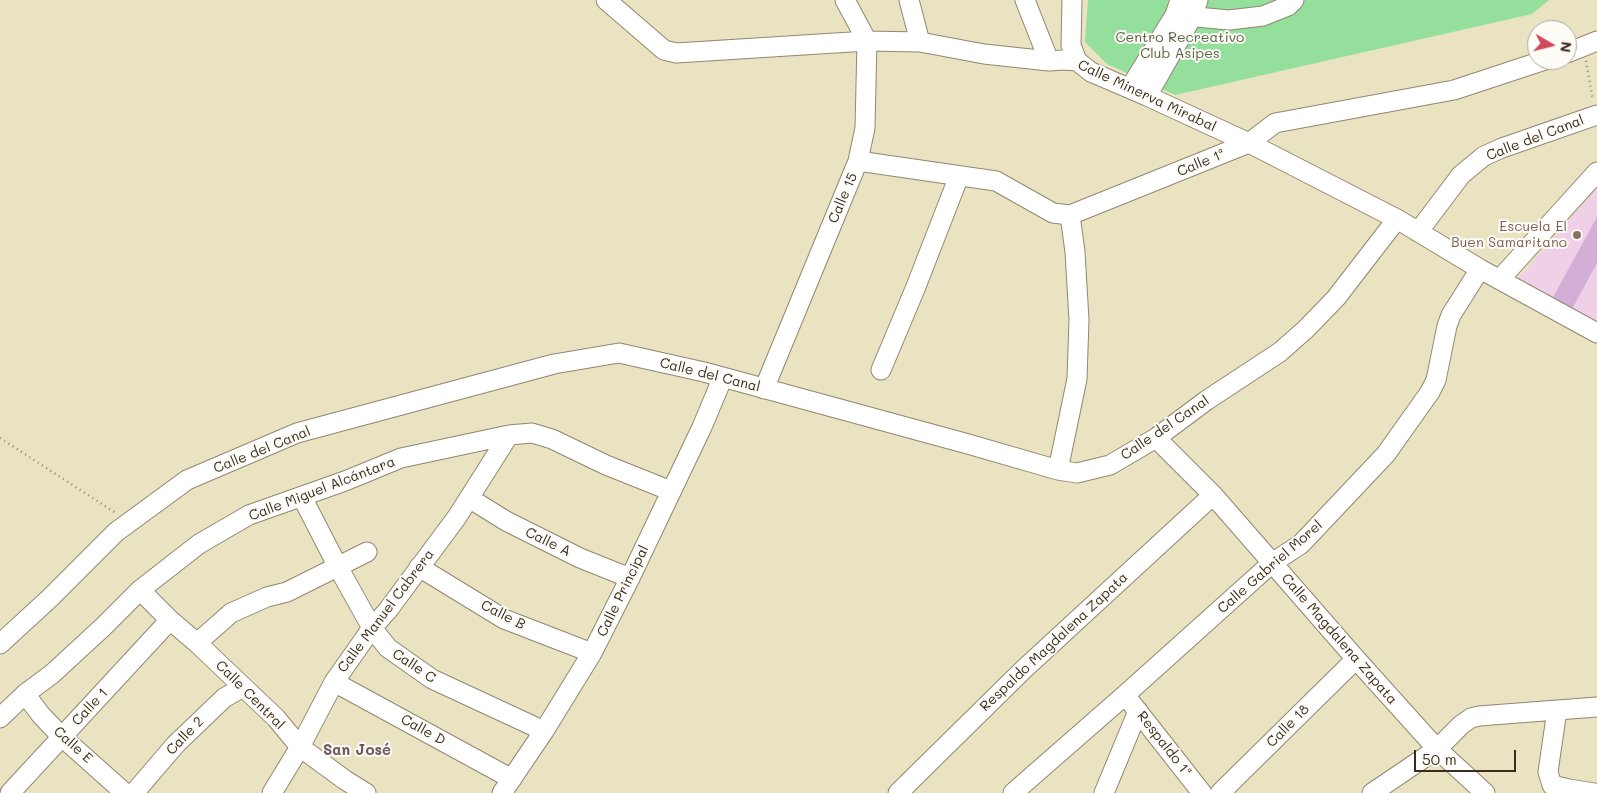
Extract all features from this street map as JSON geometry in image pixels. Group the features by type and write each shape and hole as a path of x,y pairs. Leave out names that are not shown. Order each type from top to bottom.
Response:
{"street":[{"name":"Calle Minerva Mirabal","path":"606,0 664,50 676,53 867,41 920,42 984,54 1049,61 1077,61 1091,72 1250,143 1397,220 1480,269 1597,333"},
{"name":"Calle 15","path":"764,389 858,161 865,128 867,41 845,0"},
{"path":"909,0 920,42"},
{"path":"1025,0 1049,61"},
{"path":"1072,0 1070,45 1077,61"},
{"path":"1186,8 1229,20 1263,16 1288,6 1294,0"},
{"path":"1130,88 1186,8"},
{"path":"1147,96 1186,8"},
{"name":"Calle 1ª","path":"1070,215 1250,143 1275,123 1454,90 1527,66"},
{"name":"Calle del Canal","path":"1418,232 1461,175 1484,156 1596,109"},
{"path":"858,161 996,181 1053,212 1070,215 1075,252 1079,320 1077,379 1058,470"},
{"path":"1500,279 1597,172"},
{"path":"881,370 959,176"},
{"name":"Calle del Canal","path":"0,644 50,598 116,532 187,480 297,433 554,364 619,353 723,378 1058,470 1077,473 1110,465 1156,438 1208,400 1280,352 1336,298 1397,220"},
{"name":"Calle Gabriel Morel","path":"1013,793 1272,563 1301,544 1386,454 1430,392 1436,380 1447,326 1451,316 1480,269"},
{"name":"Calle Principal","path":"507,786 544,731 592,653 702,427 723,378"},
{"name":"Calle Miguel Alcántara","path":"0,718 25,694 52,674 140,590 199,544 249,515 302,497 402,458 509,435 532,433 552,439 606,465 671,491"},
{"name":"Calle Manuel Cabrera","path":"272,793 300,747 334,682 469,498 509,435"},
{"name":"Calle Magdalena Zapata","path":"1156,438 1213,495 1437,749 1484,793"},
{"name":"Respaldo Magdalena Zapata","path":"898,793 1023,670 1213,495"},
{"name":"Calle C","path":"302,497 372,628 388,648 432,680 544,731"},
{"name":"Calle A","path":"469,498 514,525 580,558 630,578"},
{"path":"197,643 231,613 267,597 287,592 368,552"},
{"name":"Calle B","path":"419,567 504,619 592,653"},
{"name":"Calle Central","path":"140,590 276,718 300,747 366,793"},
{"name":"Calle 1","path":"10,793 170,620"},
{"name":"Calle 18","path":"1220,793 1356,659"},
{"name":"Calle D","path":"334,682 507,786"},
{"name":"Calle 2","path":"134,793 176,744 224,698 243,687"},
{"name":"Calle E","path":"25,694 40,715 62,737 125,793"},
{"name":"Respaldo 1ª","path":"1125,695 1202,793"},
{"path":"1375,792 1437,749 1461,724 1471,718 1597,707"},
{"path":"1557,710 1548,772 1552,785 1594,793"},
{"path":"1104,793 1138,711"}],"path":[{"path":"1582,47 1596,109"},
{"path":"0,438 130,522"}],"shaded area":[{"name":"Escuela El Buen Samaritano","path":"1597,188 1597,328 1515,282"}],"green space":[{"name":"Centro Recreativo Club Asipes","path":"1088,0 1549,0 1532,14 1175,95 1107,64 1085,42"}],"building":[{"path":"1597,217 1597,263 1571,311 1551,301"}],"place":[{"name":"Escuela El Buen Samaritano","path":"1577,235"}],"district":[{"name":"San José","path":"357,750"}]}
